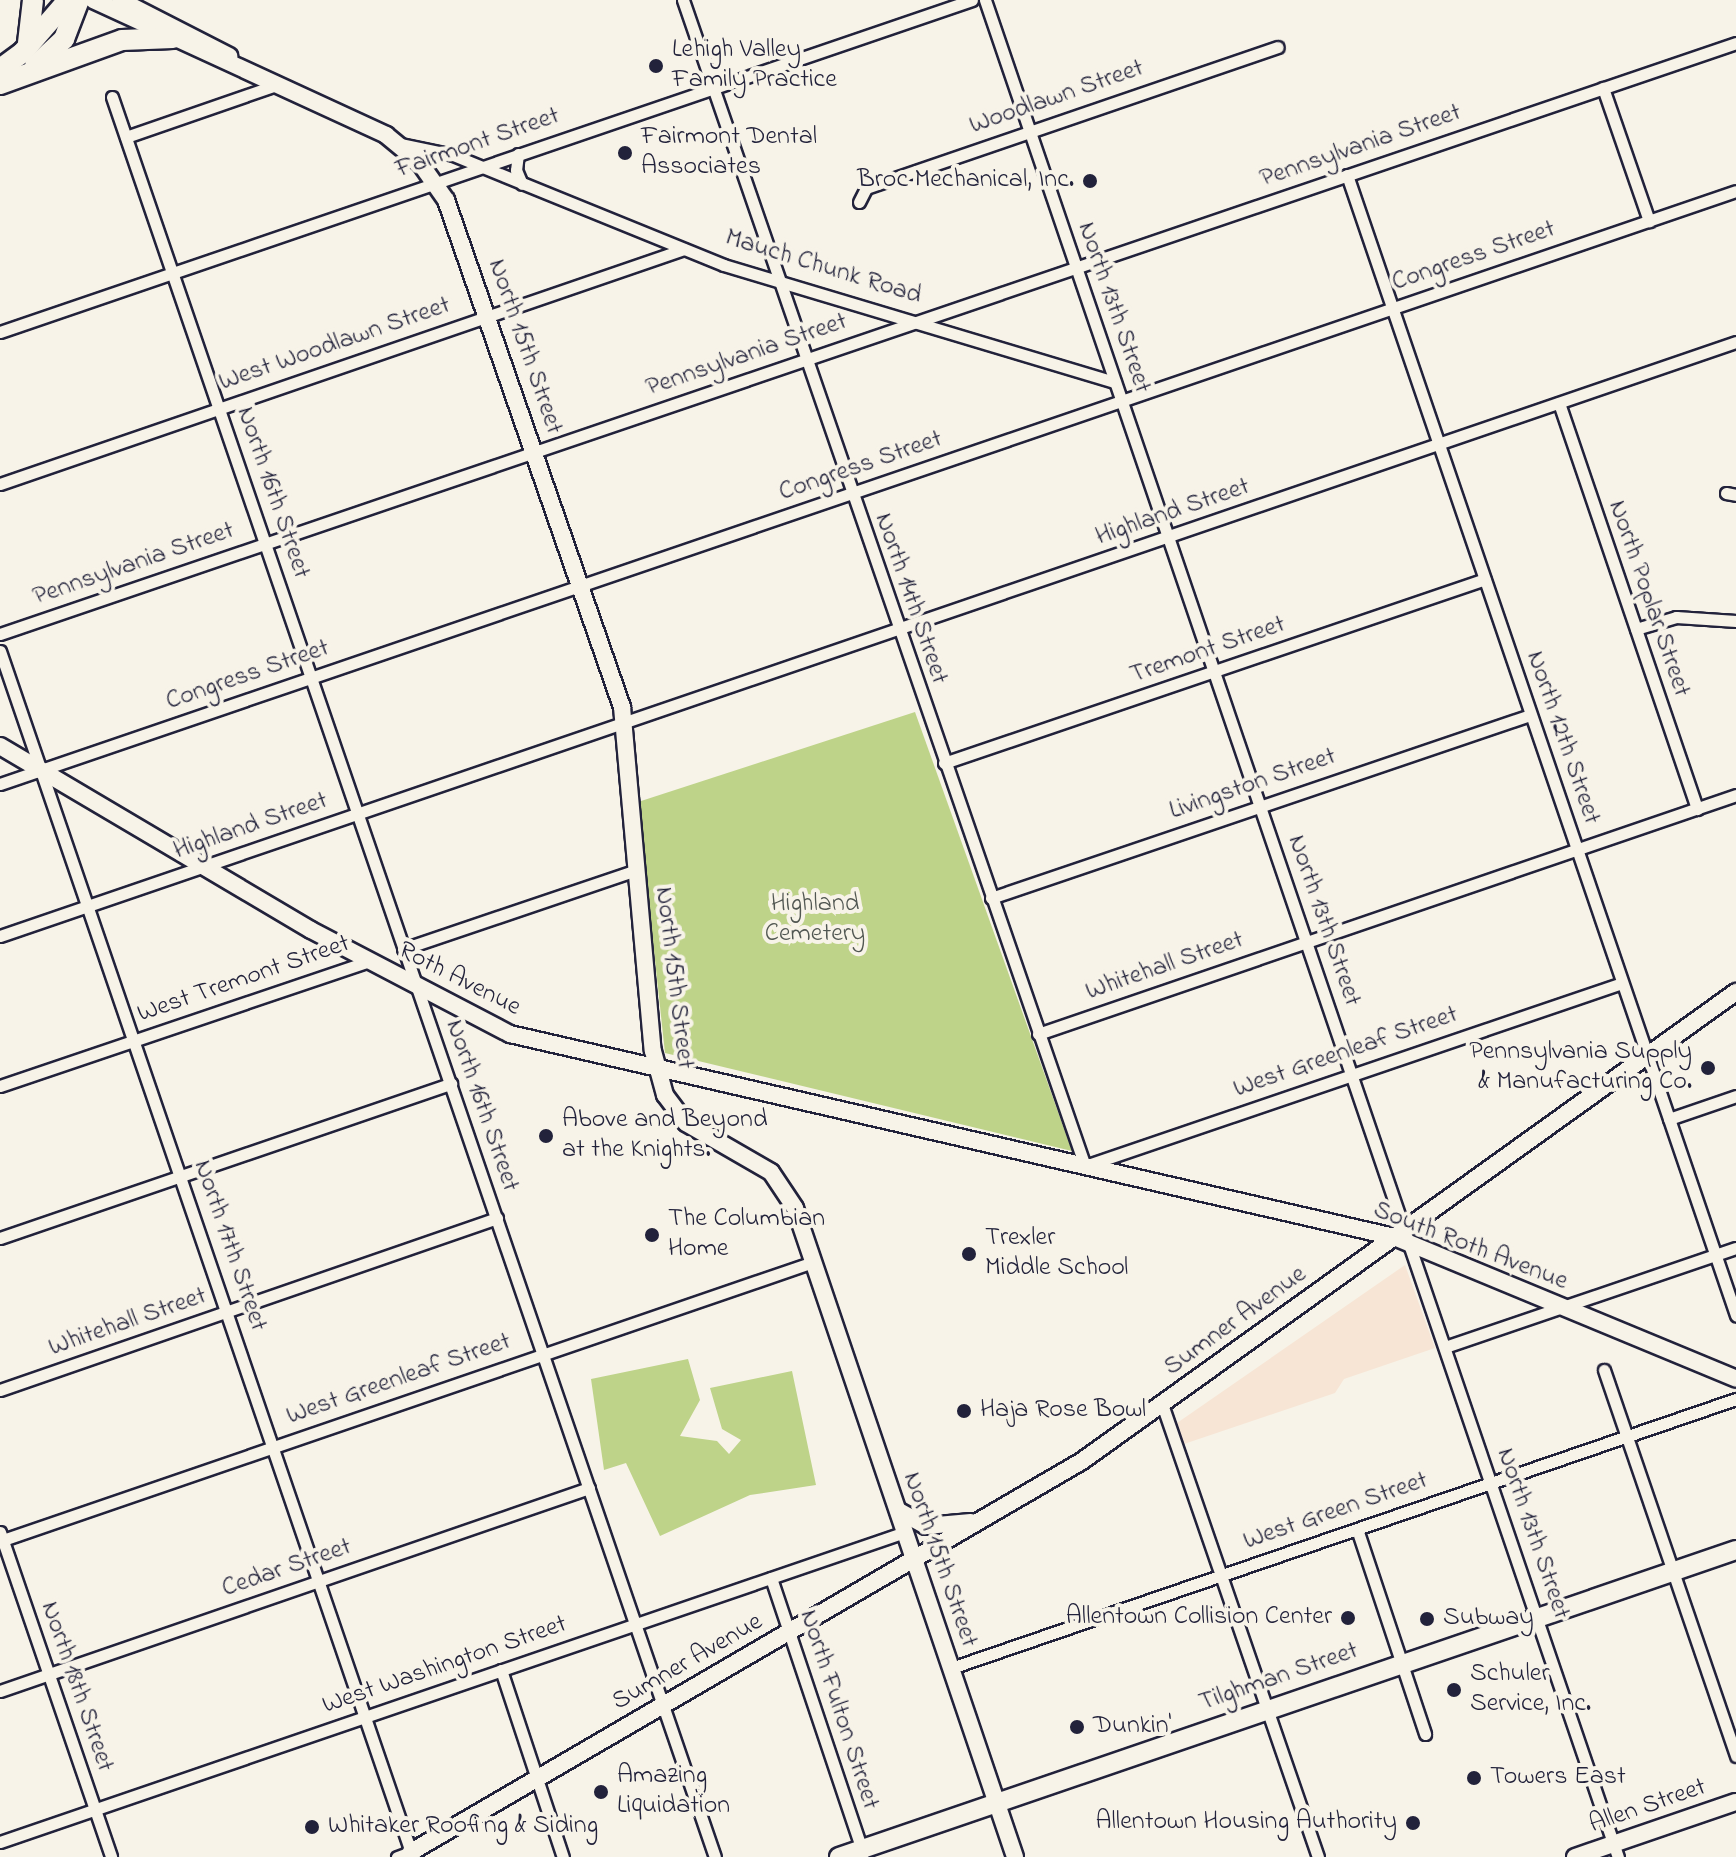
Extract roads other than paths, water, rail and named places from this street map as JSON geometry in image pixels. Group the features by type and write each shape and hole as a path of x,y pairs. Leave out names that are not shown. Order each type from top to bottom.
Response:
{"highway":[{"path":"23,52 34,22 33,0"},
{"path":"6,77 23,52 68,0"},
{"path":"6,77 58,47 79,0"},
{"path":"6,77 131,38 173,38"}],"main road":[{"name":"Mauch Chunk Road","path":"93,0 173,38 245,67 400,144 435,182"},
{"name":"Mauch Chunk Road","path":"120,0 212,44 245,67"},
{"name":"North 15th Street","path":"435,182 458,226 581,586 623,722 657,1067 676,1114 758,1162 780,1182 795,1208 1015,1857"},
{"name":"Roth Avenue","path":"0,746 369,961 510,1034 1085,1166"},
{"name":"Sumner Avenue","path":"406,1855 1082,1461 1736,992"},
{"name":"South Roth Avenue","path":"1085,1166 1400,1233 1412,1248 1736,1379"},
{"path":"897,1509 912,1523 926,1526 984,1519"},
{"name":"Tilghman Street","path":"839,1857 863,1853 997,1803 1736,1550"},
{"name":"Allen Street","path":"1575,1857 1616,1850 1736,1802"}],"street":[{"name":"North 14th Street","path":"683,0 896,629 1085,1166"},
{"name":"Fairmont Street","path":"0,332 972,0"},
{"name":"North 13th Street","path":"985,0 1352,1074 1400,1233"},
{"name":"Pennsylvania Street","path":"0,634 1076,265 1736,43"},
{"name":"Woodlawn Street","path":"859,202 866,188 1278,47"},
{"path":"126,137 279,84"},
{"path":"1603,88 1649,221"},
{"name":"North 16th Street","path":"112,97 715,1857"},
{"name":"Mauch Chunk Road","path":"400,144 442,151 684,249 781,282 1115,382"},
{"path":"518,154 516,170 522,184"},
{"name":"North 12th Street","path":"1347,175 1736,1315"},
{"name":"Congress Street","path":"0,784 1736,191"},
{"name":"West Woodlawn Street","path":"0,484 684,249"},
{"name":"Highland Street","path":"0,936 1736,342"},
{"name":"North Poplar Street","path":"1559,403 1697,809"},
{"name":"Tremont Street","path":"944,763 1485,579"},
{"path":"1636,629 1686,616 1736,621"},
{"name":"North 17th Street","path":"0,651 364,1717 406,1855"},
{"name":"Livingston Street","path":"991,898 1530,715"},
{"name":"Whitehall Street","path":"1038,1034 1736,795"},
{"path":"403,949 636,870"},
{"name":"West Tremont Street","path":"133,1041 369,961"},
{"name":"West Greenleaf Street","path":"1085,1166 1622,983"},
{"path":"0,1086 133,1041"},
{"path":"0,1238 451,1084"},
{"path":"1669,1119 1736,1096"},
{"name":"Whitehall Street","path":"0,1390 497,1218"},
{"name":"North 13th Street","path":"1412,1248 1616,1850"},
{"path":"1445,1347 1736,1248"},
{"name":"West Greenleaf Street","path":"1,1538 813,1262"},
{"path":"1604,1370 1736,1756"},
{"name":"West Green Street","path":"951,1668 1736,1399"},
{"path":"1162,1404 1318,1857"},
{"name":"Cedar Street","path":"0,1691 589,1488"},
{"path":"1357,1529 1425,1734"},
{"name":"West Washington Street","path":"0,1842 905,1532"},
{"name":"North 18th Street","path":"1,1538 111,1857"},
{"name":"North Fulton Street","path":"771,1578 863,1853"},
{"path":"501,1670 563,1857"}],"place":[{"name":"Lehigh Valley Family Practice","path":"656,66"},
{"name":"Fairmont Dental Associates","path":"625,153"},
{"name":"Broc Mechanical, Inc.","path":"1090,181"},
{"name":"Pennsylvania Supply & Manufacturing Co.","path":"1708,1068"},
{"name":"Above and Beyond at the Knights.","path":"546,1136"},
{"name":"The Columbian Home","path":"652,1235"},
{"name":"Trexler Middle School","path":"969,1254"},
{"name":"Haja Rose Bowl","path":"964,1411"},
{"name":"Allentown Collision Center","path":"1348,1618"},
{"name":"Subway","path":"1427,1619"},
{"name":"Schuler Service, Inc.","path":"1454,1690"},
{"name":"Dunkin'","path":"1077,1727"},
{"name":"Towers East","path":"1474,1778"},
{"name":"Amazing Liquidation","path":"601,1792"},
{"name":"Allentown Housing Authority","path":"1413,1823"},
{"name":"Whitaker Roofing & Siding","path":"312,1827"}],"park label":[{"name":"Highland Cemetery","path":"815,920"}]}
